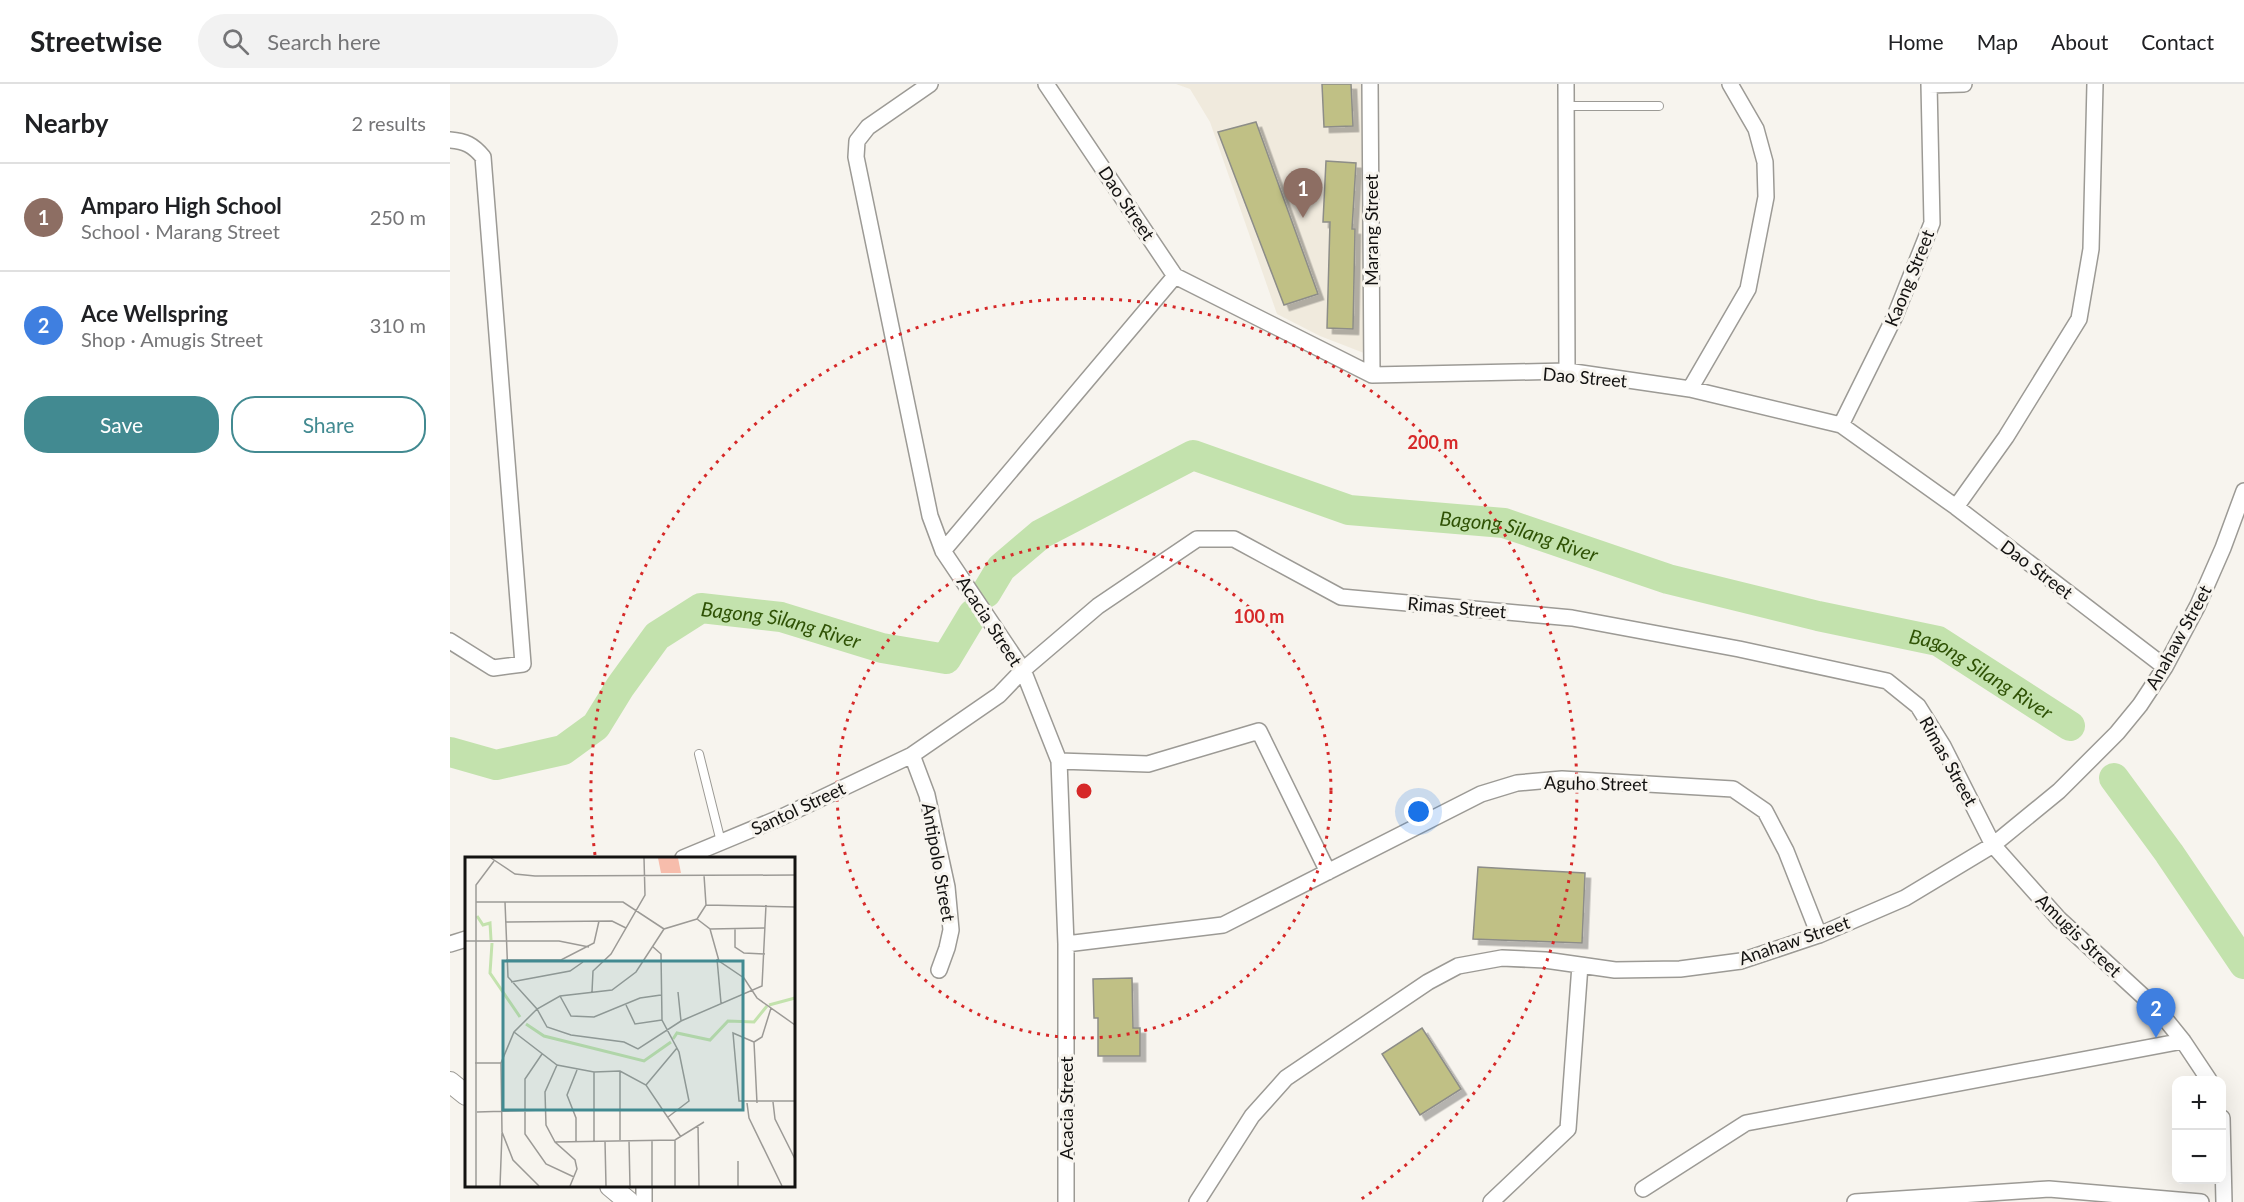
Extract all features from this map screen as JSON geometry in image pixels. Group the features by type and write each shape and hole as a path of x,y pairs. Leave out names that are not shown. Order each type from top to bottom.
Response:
{"street":[{"name":"Acacia Street","path":"930,84 868,127 857,141 856,157 930,516 943,551 1023,670 1059,761 1066,944 1066,1202"},
{"name":"Dao Street","path":"1046,84 1175,276 1372,375 1567,371 1690,388 1840,425 1956,507 2165,667"},
{"name":"Marang Street","path":"1370,84 1372,375"},
{"path":"1566,84 1567,371"},
{"path":"1690,388 1748,289 1766,197 1765,162 1756,129 1730,84"},
{"path":"1929,84 1964,84"},
{"name":"Kaong Street","path":"1840,425 1895,316 1932,223 1929,84"},
{"path":"1956,507 2006,437 2079,319 2091,249 2095,84"},
{"path":"450,140 465,141 475,147 483,157 523,664 494,668 450,641"},
{"path":"943,551 1175,276"},
{"name":"Anahaw Street","path":"1197,1202 1252,1116 1286,1077 1428,982 1458,966 1502,958 1545,960 1615,970 1680,969 1741,961 1819,935 1905,898 1993,844 2059,791 2117,733 2140,705 2165,667 2198,605 2223,548 2244,491"},
{"name":"Rimas Street","path":"912,755 999,695 1023,670 1098,606 1197,538 1234,539 1341,597 1572,618 1739,649 1887,681 1918,706 1943,746 1993,844"},
{"path":"1059,761 1148,764 1260,731 1328,872"},
{"name":"Santol Street","path":"685,857 784,816 912,755"},
{"name":"Antipolo Street","path":"912,755 927,795 947,887 951,930 939,970"},
{"name":"Aguho Street","path":"1066,944 1223,925 1481,794 1517,783 1562,779 1733,789 1765,811 1786,851 1819,935"},
{"name":"Amugis Street","path":"1993,844 2059,919 2158,1010 2183,1041 2206,1076"},
{"path":"450,944 465,939"},
{"path":"1491,1202 1568,1128 1580,965"},
{"path":"1643,1189 1746,1122 2183,1041"},
{"path":"450,1082 465,1094"},
{"path":"2222,1130 2224,1202"},
{"path":"612,1187 629,1202"},
{"path":"1855,1202 2049,1189 2200,1202"}],"lane":[{"path":"1566,106 1659,106"},
{"path":"699,754 721,842"}],"shaded area":[{"path":"1176,84 1363,84 1364,353 1320,336 1277,314 1210,122 1190,89"}],"building":[{"path":"1322,84 1351,84 1353,126 1324,127"},
{"path":"1256,122 1318,294 1284,305 1218,132"},
{"path":"1326,161 1356,163 1352,229 1355,229 1353,329 1327,328 1330,222 1323,222"},
{"path":"1478,867 1585,873 1582,943 1473,939"},
{"path":"1132,978 1133,1028 1140,1028 1140,1056 1098,1056 1098,1018 1094,1018 1093,979"},
{"path":"1422,1028 1461,1089 1420,1115 1382,1054"}],"waterway":[{"name":"Bagong Silang River","path":"986,593 1001,568 1041,534 1193,455 1349,510 1504,523 1668,579 1818,616 1938,641 2070,726"},
{"name":"Bagong Silang River","path":"450,752 496,765 563,750 596,726 620,687 657,636 701,608 781,617 882,648 946,659 973,614"},
{"name":"Bagong Silang River","path":"2114,778 2169,853 2244,964"}],"place":[{"name":"Amparo High School","path":"1303,218"},
{"name":"Ace Wellspring","path":"2156,1038"}]}
